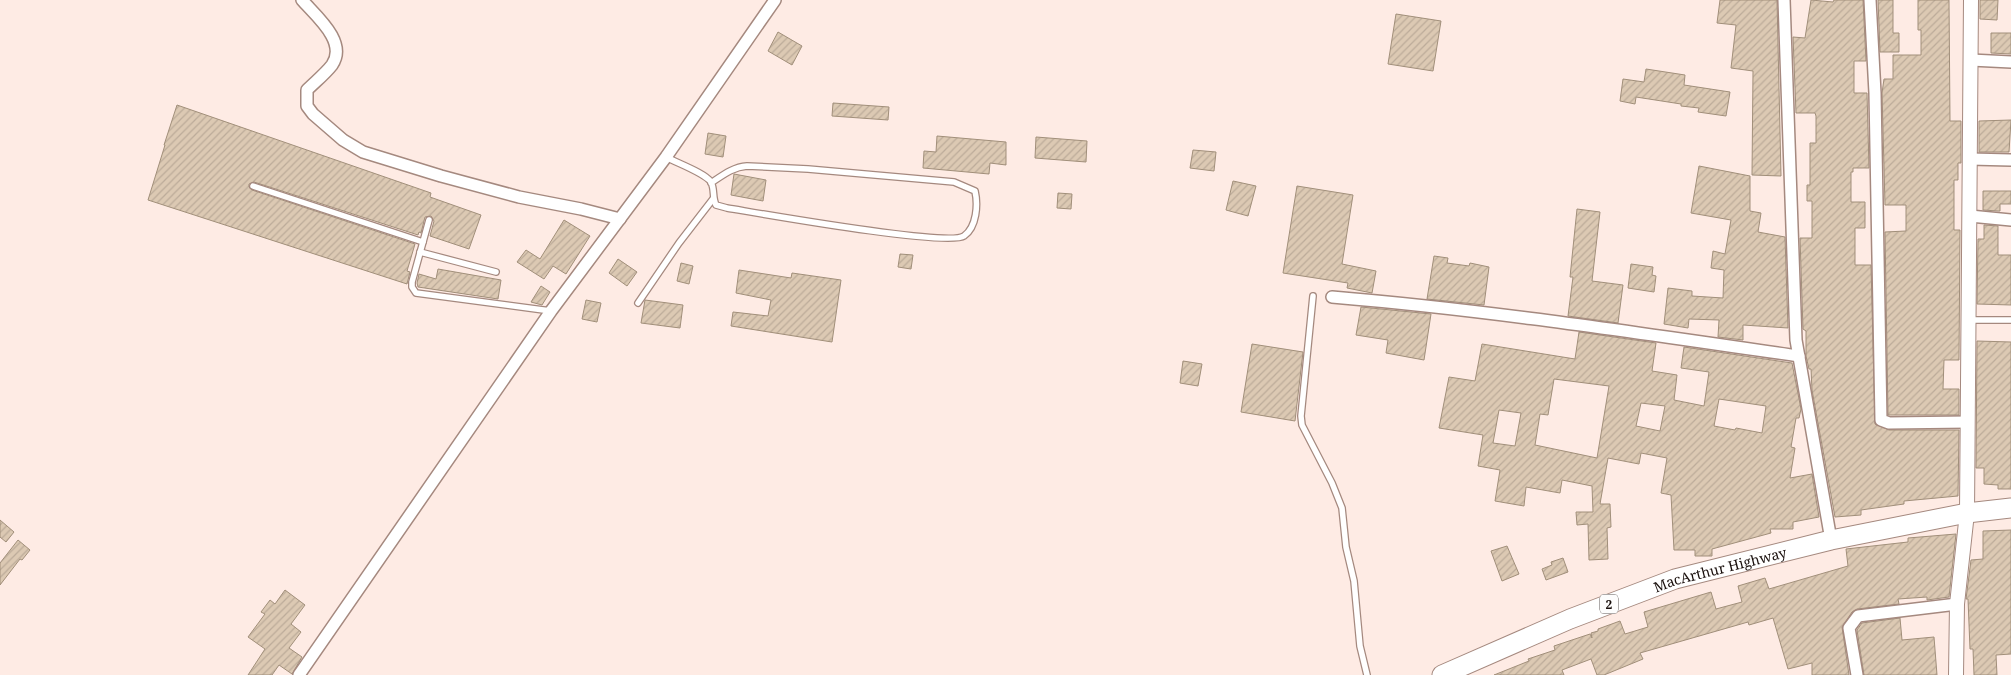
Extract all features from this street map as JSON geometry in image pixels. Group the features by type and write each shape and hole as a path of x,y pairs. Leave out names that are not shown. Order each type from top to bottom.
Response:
{"highway":[{"name":"MacArthur Highway","path":"1442,675 1570,619 1675,578 1831,540 1968,512 2011,508"}],"street":[{"path":"302,0 332,35 336,43 337,55 332,65 308,90 307,106 313,114 353,147 441,176 519,197 582,209 620,219"},
{"path":"299,675 551,310 666,157 775,0"},
{"path":"1784,0 1796,340 1831,540"},
{"path":"1870,0 1875,93 1881,420 1890,423 1968,422"},
{"path":"1956,675 1957,604 1968,512 1971,0"},
{"path":"1971,60 2011,62"},
{"path":"1970,159 2011,160"},
{"path":"1970,216 2011,220"},
{"path":"1332,297 1415,304 1512,316 1799,356"},
{"path":"1857,675 1849,628 1858,616 1957,604"}],"lane":[{"path":"666,157 706,177 713,188 713,199 716,205 727,208 888,233 952,240 964,237 974,225 975,191 954,182 808,169 737,167 711,183"},
{"path":"253,186 423,242"},
{"path":"638,303 679,243 713,199"},
{"path":"429,220 412,282 412,287 416,293 551,310"},
{"path":"420,252 496,272"},
{"path":"1313,296 1301,416 1302,425 1332,483 1342,508 1346,547 1352,563 1360,646 1367,675"},
{"path":"1969,320 2011,320"}],"building":[{"path":"1720,0 1777,0 1781,176 1752,175 1753,71 1731,68 1736,25 1717,23"},
{"path":"1811,0 1833,2 1834,0 1863,0 1866,61 1854,61 1854,93 1867,93 1869,168 1853,168 1853,172 1851,172 1851,202 1865,202 1865,228 1855,228 1855,265 1871,265 1875,424 1889,430 1959,430 1958,496 1904,501 1904,504 1861,510 1861,515 1835,517 1812,390 1811,369 1809,369 1806,356 1806,331 1803,329 1800,238 1812,238 1812,201 1807,201 1807,185 1810,185 1810,143 1816,143 1816,116 1815,113 1796,113 1793,37 1805,38"},
{"path":"1878,0 1893,0 1893,33 1899,33 1899,52 1880,52"},
{"path":"1918,0 1949,0 1950,121 1961,121 1961,163 1958,163 1958,180 1954,180 1954,230 1960,230 1959,360 1944,360 1943,389 1959,389 1959,415 1888,415 1885,232 1906,231 1906,205 1885,205 1882,93 1884,79 1893,79 1893,55 1921,55 1921,30 1918,30"},
{"path":"1980,0 1998,0 1997,20 1980,19"},
{"path":"1396,14 1441,21 1433,71 1388,64"},
{"path":"778,32 802,46 792,65 768,51"},
{"path":"1991,33 2011,33 2011,54 1991,53"},
{"path":"1646,69 1685,75 1684,85 1730,92 1726,116 1698,112 1699,108 1681,106 1681,104 1636,97 1635,104 1620,101 1623,79 1644,82"},
{"path":"833,103 889,107 888,120 832,116"},
{"path":"177,105 431,193 430,197 481,215 469,249 430,236 434,221 431,216 425,217 421,233 419,232 418,235 254,182 249,184 252,190 415,244 407,271 410,272 407,284 148,200"},
{"path":"2011,120 2009,152 1979,152 1979,121"},
{"path":"708,133 726,136 723,157 705,154"},
{"path":"937,136 1006,142 1006,165 990,163 989,174 923,168 924,151 936,152"},
{"path":"1036,137 1087,141 1086,162 1035,158"},
{"path":"1193,150 1216,152 1214,171 1190,168"},
{"path":"1699,166 1750,176 1750,211 1761,213 1758,232 1785,237 1788,328 1743,325 1743,340 1718,337 1719,320 1689,319 1688,328 1664,324 1668,288 1692,291 1692,296 1723,298 1724,270 1711,268 1713,251 1725,254 1731,220 1691,213"},
{"path":"734,174 766,180 763,201 731,195"},
{"path":"1233,181 1256,186 1248,216 1226,210"},
{"path":"1297,186 1353,195 1342,264 1376,271 1372,293 1347,288 1348,283 1283,273"},
{"path":"1983,191 2011,191 2011,204 2000,204 2000,211 1983,210"},
{"path":"1058,193 1072,194 1071,209 1057,208"},
{"path":"1577,209 1600,212 1592,281 1623,285 1618,323 1568,316 1573,277 1570,277"},
{"path":"564,220 590,236 566,274 553,266 544,279 517,262 526,250 540,259"},
{"path":"1984,225 1998,226 1998,255 2011,255 2011,305 1977,304 1978,239 1984,239"},
{"path":"900,254 913,255 911,269 898,267"},
{"path":"1434,256 1448,258 1447,263 1469,266 1470,263 1489,267 1484,305 1427,299"},
{"path":"618,259 637,272 627,286 609,273"},
{"path":"681,263 693,266 689,284 677,281"},
{"path":"1631,264 1653,267 1652,275 1656,276 1654,292 1628,288"},
{"path":"438,269 501,280 498,299 418,287 419,274 436,279"},
{"path":"739,270 791,278 792,273 841,280 832,342 731,326 733,312 768,316 771,300 736,293"},
{"path":"541,286 550,292 542,305 531,302"},
{"path":"586,300 601,303 597,322 582,319"},
{"path":"645,300 683,305 680,328 641,323"},
{"path":"1361,307 1431,314 1424,360 1386,353 1388,340 1356,335"},
{"path":"1579,332 1656,343 1652,371 1677,375 1674,400 1704,406 1709,372 1681,368 1684,347 1792,363 1801,409 1799,418 1796,418 1791,447 1795,448 1790,478 1812,474 1819,517 1793,522 1793,529 1770,529 1771,533 1712,549 1712,556 1695,556 1695,550 1674,550 1671,495 1661,493 1667,458 1641,453 1639,464 1608,458 1600,504 1610,504 1611,527 1607,528 1608,559 1589,560 1588,524 1577,525 1576,512 1593,512 1592,486 1562,480 1560,493 1526,487 1524,506 1495,501 1500,470 1478,466 1483,435 1439,428 1449,377 1475,381 1482,344 1575,359","holes":["1554,379 1609,386 1597,458 1535,445 1540,414 1548,415","1719,399 1766,406 1762,433 1714,426","1641,403 1665,406 1660,431 1636,426","1499,410 1521,413 1515,446 1493,443"]},
{"path":"1977,341 2011,342 2011,489 1998,489 1998,485 1984,484 1984,468 1976,468"},
{"path":"1252,344 1303,352 1295,421 1241,412"},
{"path":"1183,361 1202,364 1198,386 1180,383"},
{"path":"0,520 14,532 6,542 0,537"},
{"path":"2011,530 2011,654 1996,655 1997,675 1974,675 1973,649 1970,649 1968,599 1966,599 1971,560 1983,559 1983,531"},
{"path":"1956,534 1949,597 1927,600 1927,597 1898,599 1899,604 1857,609 1852,612 1842,627 1849,675 1812,675 1812,663 1788,669 1773,618 1749,625 1748,622 1640,653 1643,659 1604,675 1597,675 1591,659 1562,670 1564,675 1494,675 1529,661 1528,659 1555,650 1554,646 1590,634 1592,638 1591,633 1620,621 1625,634 1648,627 1644,612 1711,592 1716,609 1742,602 1738,586 1765,578 1769,589 1848,566 1846,549 1908,542 1908,538"},
{"path":"18,540 30,550 22,560 20,559 0,585 0,563"},
{"path":"1507,546 1519,574 1502,581 1491,551"},
{"path":"1563,558 1568,572 1546,580 1542,569 1552,565 1551,562"},
{"path":"285,590 305,605 291,624 301,632 289,648 302,657 292,674 279,665 272,675 248,675 265,649 248,637 265,614 261,612 270,600 275,604"},
{"path":"1900,618 1902,640 1934,637 1937,675 1864,675 1857,630 1862,623"}]}
